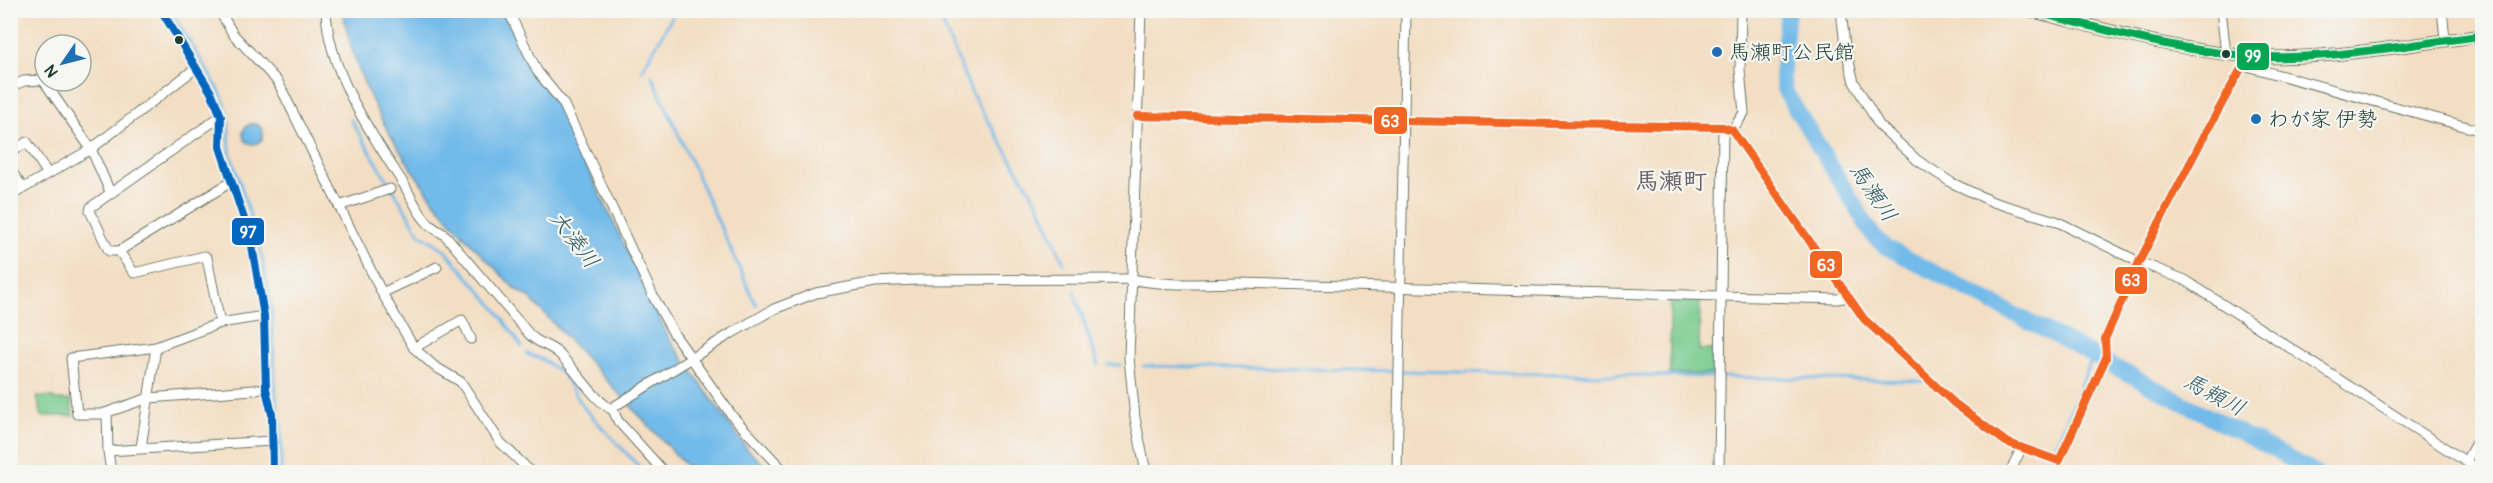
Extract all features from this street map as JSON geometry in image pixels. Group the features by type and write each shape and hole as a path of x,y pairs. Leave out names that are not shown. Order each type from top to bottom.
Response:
{"main road":[{"path":"2028,10 2163,44 2226,54 2245,61 2302,57 2482,36"}],"street":[{"path":"161,10 212,94 221,116 220,147 251,240 264,316 266,390 272,414 273,472"},
{"path":"219,10 233,34 278,82 382,293 414,348 434,366 461,382 500,442 531,472"},
{"path":"326,10 326,24 334,52 352,97 364,121 429,225 446,236 536,342 554,350 577,371 664,472"},
{"path":"508,10 537,71 563,103 654,298 690,359 733,417 785,472"},
{"path":"1142,10 1129,358 1131,388 1146,472"},
{"path":"1397,472 1406,10"},
{"path":"1719,472 1721,295 1727,129 1744,113 1740,70 1741,10"},
{"path":"1841,10 1845,46 1854,82 1880,125 1902,148 1952,183 1993,202 2056,221 2139,262 2185,280 2482,472"},
{"path":"2221,10 2226,54"},
{"path":"2442,10 2445,39"},
{"path":"1727,129 1864,319 1945,395 2006,442 2059,461 2106,358 2105,339 2139,262 2245,61 2482,130"},
{"path":"10,196 91,149 196,68"},
{"path":"10,87 24,81 43,80 91,149 111,194"},
{"path":"221,116 92,207 90,211 109,251 119,250 231,182"},
{"path":"1137,116 1404,120 1727,129"},
{"path":"10,153 27,142 48,174"},
{"path":"10,169 23,188"},
{"path":"339,206 390,189"},
{"path":"119,250 134,273 205,256 220,323"},
{"path":"382,293 437,267"},
{"path":"613,411 620,403 774,309 836,288 875,282 917,279 1131,279 1193,285 1237,283 1837,299 1849,297"},
{"path":"264,316 220,323 156,347 71,358 77,414 107,413 115,408 149,398 266,390"},
{"path":"414,348 462,320 471,339"},
{"path":"141,448 156,347"},
{"path":"107,413 111,472"},
{"path":"2466,460 2482,432"},
{"path":"108,451 273,441"},
{"path":"2010,472 2021,449"},
{"path":"10,464 15,472"}],"green space":[{"path":"1670,297 1700,298 1699,350 1718,350 1718,374 1670,374"},
{"path":"37,397 71,400 73,416 42,416"}],"water":[{"name":"大湊川","path":"343,11 502,11 535,75 558,107 670,340 747,449 772,472 692,472 529,297 515,289 464,236 419,180 377,111 356,62"},
{"path":"253,124 260,127 263,134 260,141 253,144 246,141 243,134 246,127"}],"waterway":[{"path":"170,10 219,90 228,113 230,152 260,247 271,307 276,398 281,426 281,472"},
{"path":"642,70 676,10"},
{"path":"937,10 973,96 1039,205 1064,263"},
{"name":"馬瀬川","path":"1788,10 1782,78 1785,91 1874,237 1886,247 2315,472"},
{"path":"652,76 756,305"},
{"path":"351,120 420,234 444,249 496,309 522,347"},
{"path":"1074,291 1098,365"},
{"path":"527,354 543,360 562,373 584,408 644,472"},
{"path":"2045,472 2093,356"},
{"path":"1108,365 1121,365"},
{"path":"1143,366 1924,381"}],"transit line":[{"name":"97","path":"161,10 212,94 221,116 220,147 251,240 264,316 266,389 272,414 273,472"},
{"name":"99","path":"2028,10 2163,44 2246,56 2305,57 2482,36"},
{"name":"63","path":"1137,116 1723,127 1732,130 1864,319 1954,403 2006,442 2059,461 2106,358 2105,339 2139,262 2248,56"}],"place":[{"name":"馬瀬町公民館","path":"1717,52"},
{"name":"わが家 伊勢","path":"2256,119"}],"district":[{"name":"馬瀬町","path":"1671,181"}],"water label":[{"name":"馬頼川","path":"2215,394"}]}
